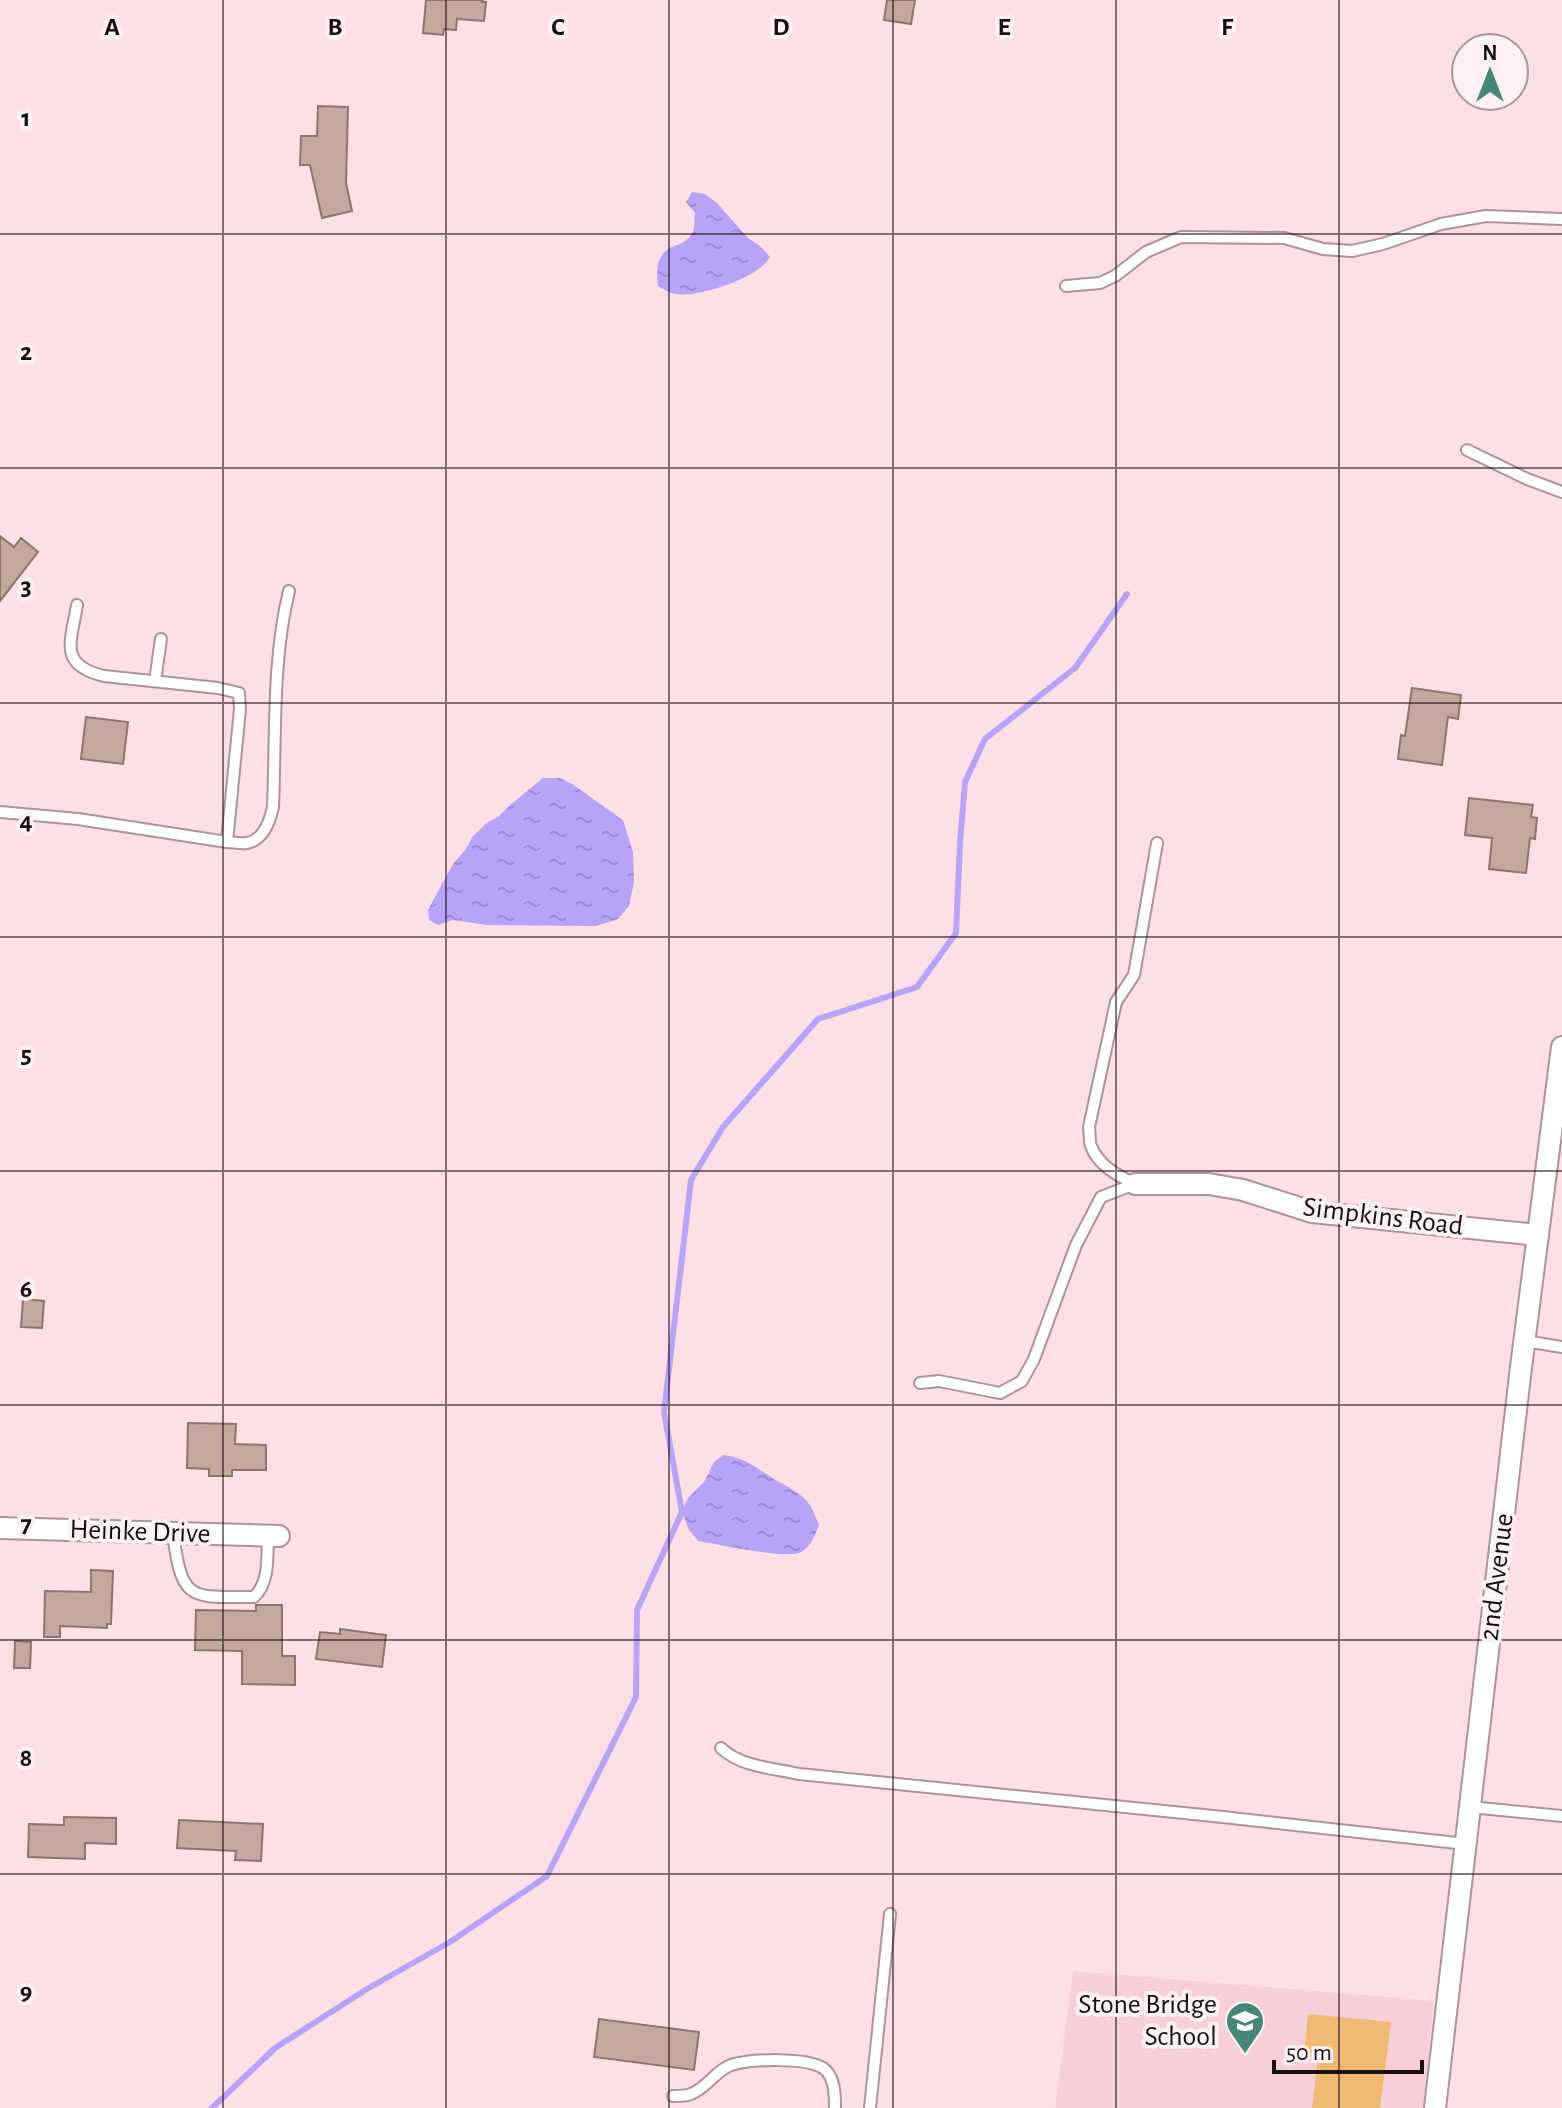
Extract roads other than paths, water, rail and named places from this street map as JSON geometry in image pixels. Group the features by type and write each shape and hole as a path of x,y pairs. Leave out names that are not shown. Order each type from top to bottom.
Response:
{"street":[{"name":"2nd Avenue","path":"1435,2108 1562,1047"},
{"name":"Simpkins Road","path":"1135,1184 1209,1184 1243,1190 1312,1212 1538,1235"},
{"name":"Heinke Drive","path":"0,1528 274,1536"}],"lane":[{"path":"1066,286 1100,283 1115,276 1146,252 1181,237 1284,238 1323,249 1352,251 1441,224 1486,216 1562,219"},
{"path":"1467,450 1562,492"},
{"path":"0,812 93,821 227,842 247,843 258,838 271,817 273,807 279,657 282,621 289,591"},
{"path":"77,605 70,643 77,665 88,672 239,693 227,842"},
{"path":"155,681 161,639"},
{"path":"1135,1184 1104,1165 1091,1147 1089,1127 1116,1002 1134,975 1157,843"},
{"path":"920,1383 939,1381 1000,1393 1022,1381 1034,1359 1076,1245 1101,1197 1135,1184"},
{"path":"1525,1341 1562,1347"},
{"path":"173,1533 177,1561 187,1586 194,1594 206,1597 254,1597 265,1578 274,1536"},
{"path":"721,1748 730,1757 741,1761 799,1774 1466,1844"},
{"path":"1470,1807 1562,1816"},
{"path":"870,2108 890,1914"},
{"path":"673,2096 692,2094 730,2065 806,2062 823,2068 832,2079 835,2108"}],"water":[{"path":"692,192 705,194 717,203 770,257 754,272 727,285 698,293 676,294 658,286 657,269 663,254 687,240 693,232 695,213 686,202"},
{"path":"543,778 560,778 572,784 623,820 633,852 634,882 629,906 618,919 596,926 487,925 453,920 438,925 429,920 428,910 453,864 473,836"},
{"path":"723,1455 754,1466 798,1493 808,1503 819,1525 804,1550 781,1554 698,1541 689,1530 682,1512 688,1498 704,1482 714,1462"}],"waterway":[{"path":"212,2108 275,2048 367,1989 450,1942 547,1876 636,1697 637,1610 682,1512 664,1412 691,1180 723,1127 818,1019 917,987 956,933 965,782 985,739 1075,668 1127,594"}],"place":[{"name":"Stone Bridge School","path":"1245,2055"}]}
